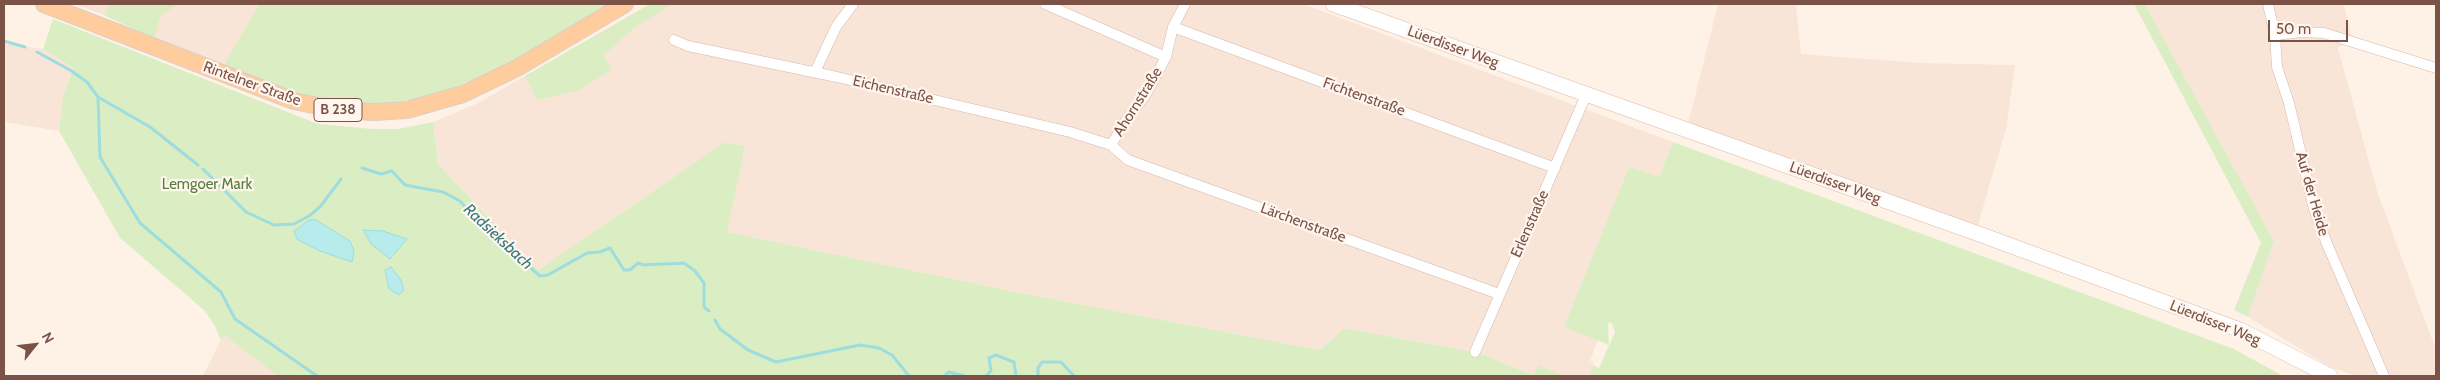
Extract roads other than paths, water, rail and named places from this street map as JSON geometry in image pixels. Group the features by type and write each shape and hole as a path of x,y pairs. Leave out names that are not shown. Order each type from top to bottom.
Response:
{"main road":[{"name":"Rintelner Straße","path":"44,4 294,101 337,110 374,112 407,110 463,94 517,68 625,4"},
{"name":"Lüerdisser Weg","path":"1333,4 1970,231 2240,330 2330,376"}],"street":[{"path":"815,72 836,27 853,4"},
{"path":"1045,4 1166,57"},
{"name":"Ahornstraße","path":"1111,145 1144,96 1166,57 1173,27 1185,4"},
{"name":"Auf der Heide","path":"2268,4 2275,35 2276,67 2289,103 2320,227 2384,376"},
{"name":"Fichtenstraße","path":"1173,27 1555,168"},
{"path":"2275,35 2302,32 2324,33 2436,68"},
{"name":"Eichenstraße","path":"674,40 688,46 815,72 1060,130 1111,145"},
{"name":"Erlenstraße","path":"1475,352 1586,95"},
{"name":"Lärchenstraße","path":"1111,145 1128,160 1499,294"}],"water":[{"path":"309,220 316,220 350,241 354,251 352,262 320,251 297,239 294,231"},
{"path":"363,230 383,231 407,239 390,259 371,244"},
{"path":"391,267 401,280 404,290 399,295 389,289 385,270"}],"waterway":[{"name":"Radsieksbach","path":"4,41 25,47"},
{"name":"Radsieksbach","path":"37,52 70,70 87,82 98,97 150,127 198,165"},
{"path":"98,97 100,157 140,223 221,292 235,319 317,376"},
{"name":"Radsieksbach","path":"362,168 381,174 392,171 405,185 443,192 460,201 478,222 540,276 548,275 587,253 600,252 610,248 624,270 630,270 638,263 644,265 684,263 695,271 704,283 704,307 709,311"},
{"name":"Radsieksbach","path":"203,169 246,212 274,225 294,224 309,216 320,207 341,179"},
{"name":"Radsieksbach","path":"715,320 720,329 748,350 776,362 860,345 879,348 892,355 909,376"},
{"name":"Radsieksbach","path":"986,376 991,371 989,358 996,355 1014,362 1016,376"},
{"name":"Radsieksbach","path":"1038,376 1038,368 1042,362 1061,362 1074,376"},
{"name":"Radsieksbach","path":"944,376 949,372 964,376"}],"park label":[{"name":"Lemgoer Mark","path":"207,185"}]}
